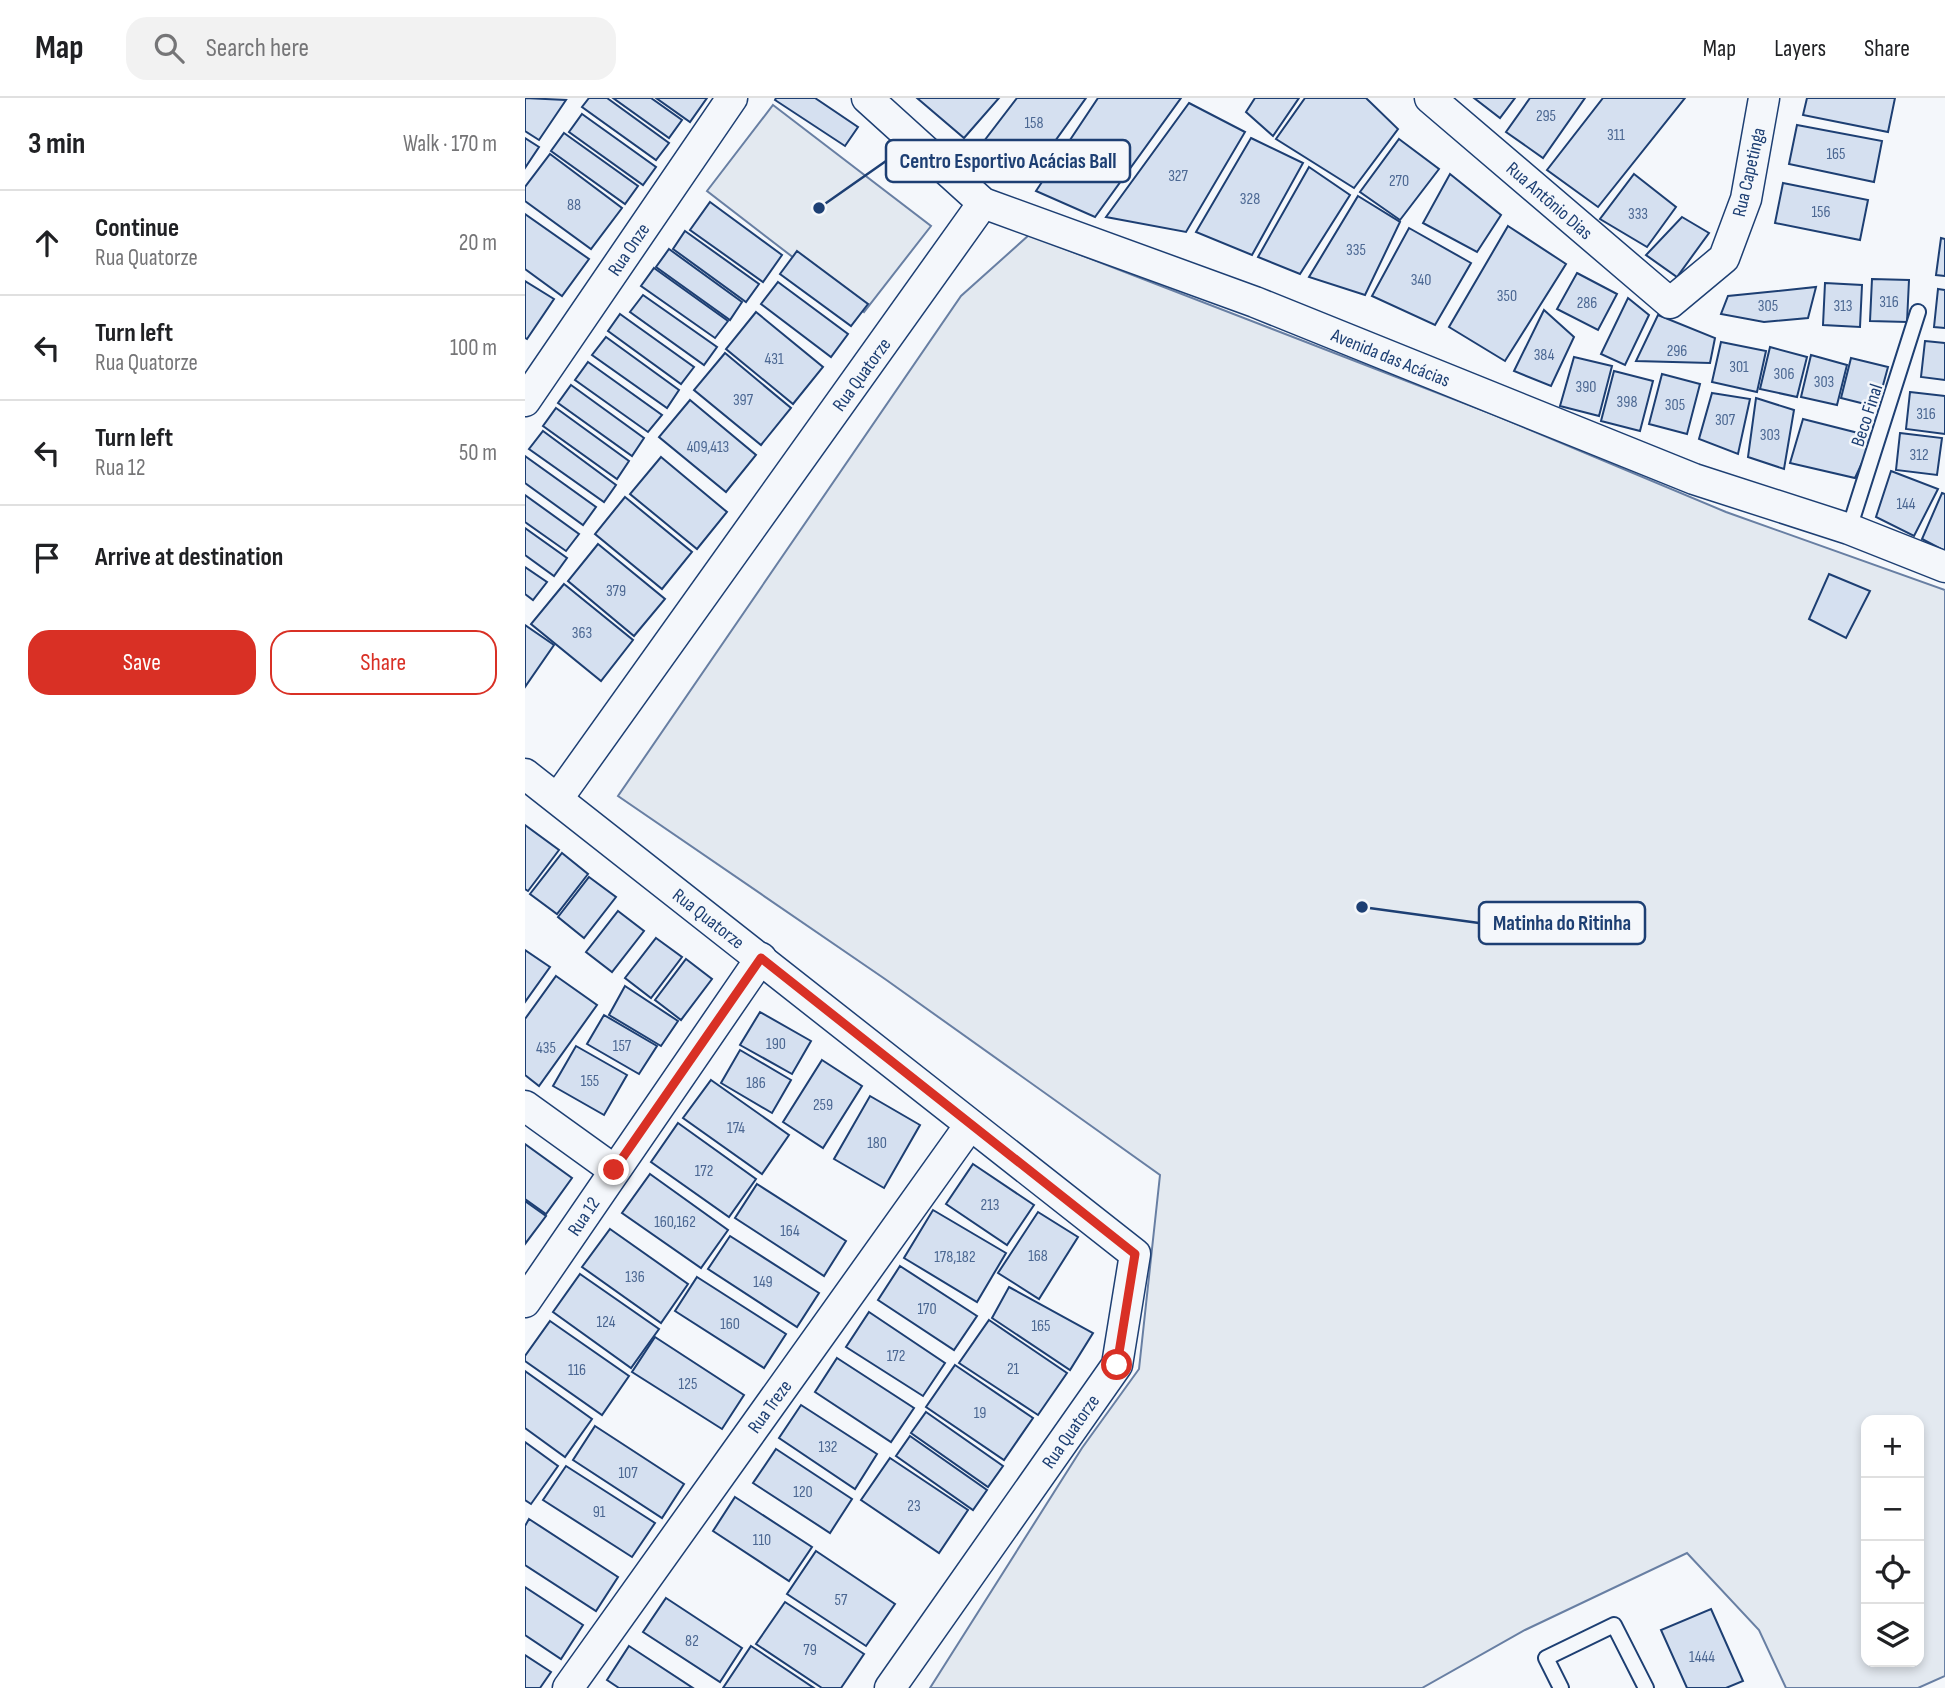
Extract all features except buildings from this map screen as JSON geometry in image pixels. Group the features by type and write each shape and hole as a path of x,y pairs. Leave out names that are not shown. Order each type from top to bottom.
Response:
{"street":[{"name":"Rua Onze","path":"525,401 732,98"},
{"name":"Avenida das Acácias","path":"867,98 983,203 1255,302 1694,479 1849,530 1945,568"},
{"name":"Rua Antônio Dias","path":"1430,98 1670,303"},
{"name":"Rua Capetinga","path":"1670,303 1724,258 1746,199 1764,98"},
{"name":"Rua Quatorze","path":"890,1688 1117,1365 1135,1254 558,798 983,203"},
{"path":"525,774 558,798"},
{"name":"Rua 12","path":"525,1301 761,958"},
{"path":"525,1106 614,1170"},
{"name":"Rua Treze","path":"568,1688 971,1125"}],"lane":[{"name":"Beco Final","path":"1849,530 1918,312"},
{"path":"1561,1688 1546,1658 1614,1625 1646,1688"}],"shaded area":[{"path":"773,105 931,226 864,312 707,191"},
{"path":"1029,235 1492,414 1726,512 1945,590 1945,1676 1918,1688 1786,1688 1759,1630 1687,1553 1525,1630 1422,1688 930,1688 1082,1448 1139,1369 1160,1175 885,979 618,796 961,296"}],"place":[{"name":"Centro Esportivo Acácias Ball","path":"819,208"},
{"name":"Matinha do Ritinha","path":"1362,907"}],"route":[{"path":"614,1170 761,958 1135,1254 1117,1365"}]}
